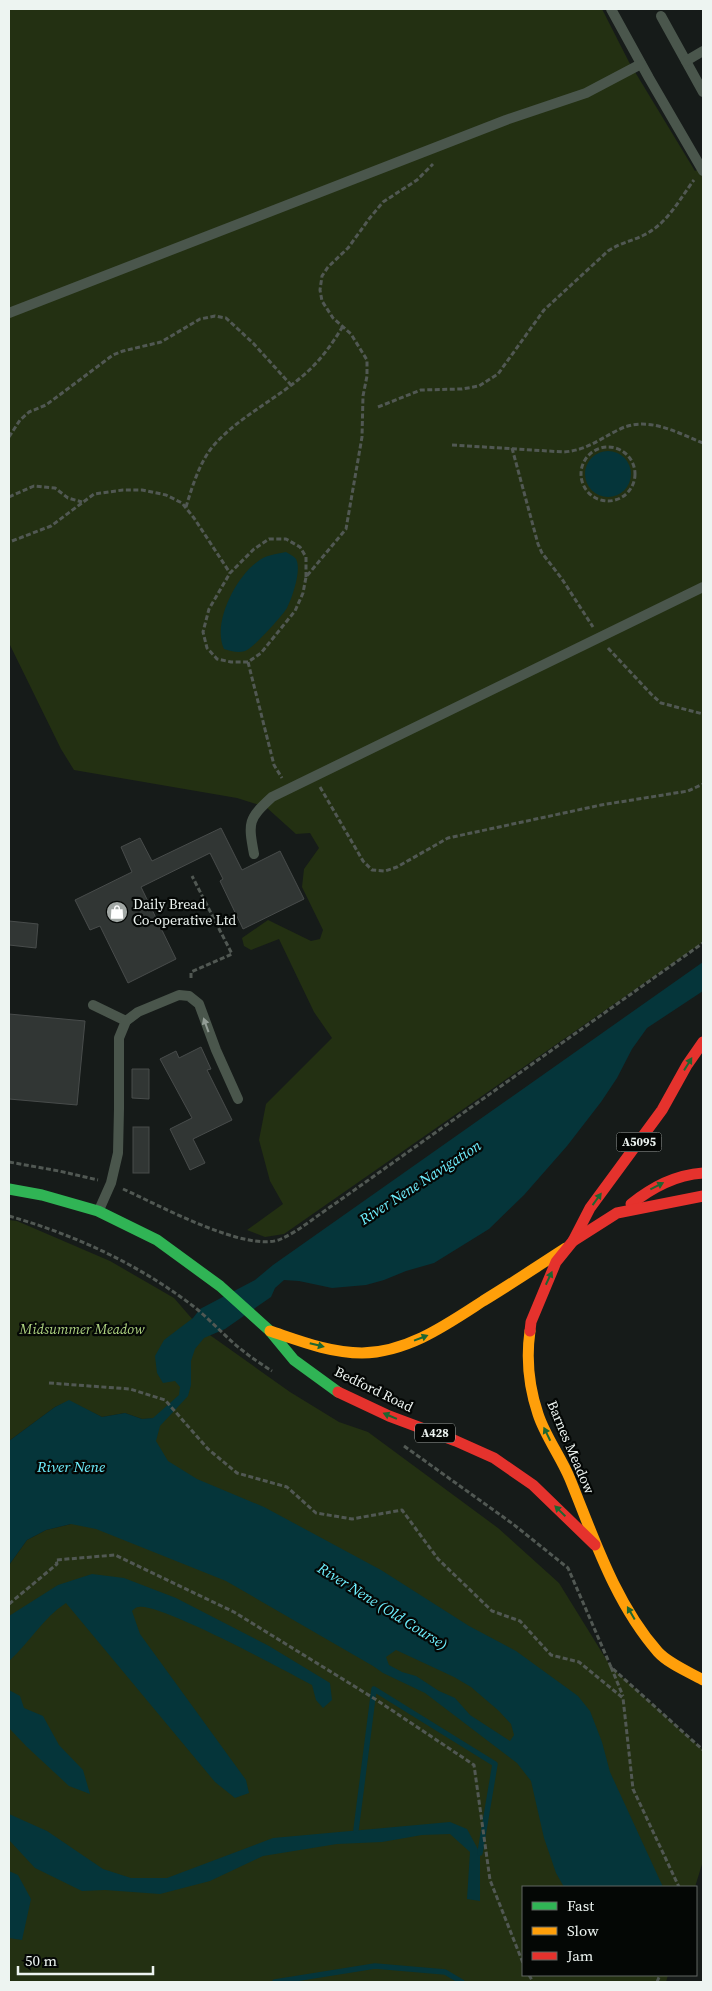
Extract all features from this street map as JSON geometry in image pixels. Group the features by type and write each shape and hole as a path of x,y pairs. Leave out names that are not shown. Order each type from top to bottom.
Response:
{"main road":[{"name":"A5095","path":"570,1245 590,1208 662,1110 687,1065 703,1042"},
{"path":"617,1214 649,1190 673,1178 703,1173"},
{"name":"Bedford Road","path":"9,1189 42,1195 98,1211 157,1240 220,1286 270,1331 294,1360 334,1390 389,1416 456,1441 494,1458 533,1485 595,1545"},
{"name":"Barnes Meadow","path":"703,1196 664,1202 617,1214 570,1245 553,1269 531,1322 527,1351 530,1384 538,1414 569,1477 595,1545 632,1616 659,1653 686,1672 703,1680"},
{"name":"Bedford Road","path":"270,1331 318,1346 352,1352 374,1352 403,1344 431,1334 570,1245"},
{"path":"659,1653 685,1683"}],"lane":[{"path":"611,9 703,169"},
{"path":"661,16 703,92"},
{"path":"686,61 703,51"},
{"path":"9,313 506,120 586,93 641,64"},
{"path":"254,854 250,824 254,814 272,797 703,587"},
{"path":"98,1211 111,1183 118,1153 120,1109 118,1038 126,1021 138,1012 179,995 189,996 199,1004 214,1046 238,1099"},
{"path":"93,1005 126,1021"}],"path":[{"path":"306,577 346,530 362,437 363,396 367,376 367,360 351,334 332,318 322,301 320,290 322,276 328,267 348,248 368,219 383,202 417,180 434,163"},
{"path":"378,407 421,390 462,389 479,386 498,374 544,310 608,251 620,243 644,235 657,227 670,215 703,169"},
{"path":"9,438 20,420 29,412 46,405 113,355 161,342 200,319 215,316 226,318 253,343 290,385"},
{"path":"186,507 204,462 213,446 236,424 313,366 332,345 343,326"},
{"path":"452,445 564,452 584,449 618,430 640,423 659,426 703,443"},
{"path":"594,444 596,449"},
{"path":"606,446 615,447 629,456 633,464 635,472 630,489 616,500 597,499 589,494 584,487 581,478 584,460 596,449 606,446"},
{"path":"512,448 540,549 562,579 599,638 644,688 661,703 703,714"},
{"path":"9,497 34,486 55,488 68,498 83,502"},
{"path":"12,541 51,526 94,494 122,490 142,490 166,495 182,503 230,573"},
{"path":"269,539 286,540 300,547 306,557 306,577 303,593 295,611 261,653 248,662 231,662 217,658 207,648 203,632 209,609 230,573 254,549 269,539"},
{"path":"248,662 274,765 288,789"},
{"path":"314,776 362,861 372,870 385,872 448,838 601,805 688,790 703,784"},
{"path":"191,978 191,972 232,954 192,876"},
{"path":"9,1162 111,1183 226,1235 252,1242 280,1240 336,1203 703,943"},
{"path":"9,1216 38,1225 104,1251 136,1268 193,1306 246,1354 278,1375"},
{"path":"48,1383 130,1389 165,1400 208,1449 237,1473 287,1487 316,1513 352,1519 402,1510 438,1559 492,1611 520,1621 551,1655 579,1662 624,1698"},
{"path":"400,1444 513,1524 568,1568 624,1698 633,1789 679,1886"},
{"path":"9,1604 57,1564 56,1560 115,1556 234,1612 375,1699 474,1765 490,1880 522,1960"},
{"path":"611,1667 703,1750"}],"green space":[{"path":"9,9 602,9 629,62 695,171 703,167 703,942 284,1234 265,1237 247,1230 283,1204 270,1181 259,1140 266,1104 332,1038 314,1012 279,939 251,950 244,946 242,938 268,920 311,941 320,939 323,930 302,887 304,869 319,848 310,833 296,834 266,807 237,798 74,770 61,749 9,643"},
{"name":"Midsummer Meadow","path":"9,1220 17,1221 110,1261 174,1298 200,1328 290,1392 339,1422 368,1432 498,1528 559,1583 611,1667 703,1750 703,1861 695,1886 522,1886 522,1976 668,1976 666,1982 9,1982 9,1565 27,1540 46,1530 71,1524 162,1418 142,1419 125,1413 102,1417 69,1401 55,1407 9,1441"}],"water":[{"path":"613,451 625,457 630,465 630,483 625,491 617,496 603,497 591,491 586,483 585,469 591,457 599,452"},
{"path":"286,552 296,559 298,564 294,591 287,608 256,643 247,650 238,652 224,649 221,639 223,615 241,579 260,560 271,555"},
{"name":"River Nene","path":"703,962 703,991 647,1028 632,1049 617,1078 601,1102 567,1146 524,1195 489,1229 434,1263 366,1285 332,1288 284,1280 275,1288 271,1297 225,1329 204,1338 195,1349 191,1361 191,1385 188,1396 160,1426 156,1441 168,1461 197,1479 264,1507 381,1570 469,1626 516,1651 578,1696 590,1711 602,1742 610,1772 663,1886 563,1886 556,1873 544,1838 531,1781 517,1763 425,1693 383,1673 226,1581 96,1529 71,1524 46,1530 27,1540 9,1565 9,1441 55,1407 69,1400 102,1417 125,1413 142,1419 153,1418 179,1395 180,1387 175,1381 163,1383 157,1373 155,1356 164,1340 193,1318 200,1309 255,1280 273,1265","holes":["396,1650 471,1687 511,1724 514,1735 510,1741 470,1715 455,1698 439,1691 416,1676 402,1672 389,1665 386,1657"]},
{"path":"92,1574 124,1578 176,1598 269,1646 330,1683 332,1700 323,1708 316,1700 312,1685 196,1626 151,1609 138,1607 132,1611 140,1634 246,1780 249,1793 235,1798 215,1782 66,1603 43,1623 9,1661 9,1616 58,1585"},
{"path":"9,1690 20,1696 24,1708 43,1716 59,1745 83,1770 90,1794 69,1786 9,1728"},
{"path":"9,1814 47,1831 103,1869 131,1878 167,1878 273,1838 450,1822 467,1829 480,1853 480,1901 467,1899 470,1852 450,1834 422,1835 382,1842 337,1844 263,1856 210,1881 160,1894 105,1890 82,1891 35,1868 9,1840"},
{"path":"9,1871 18,1875 31,1899 22,1940 9,1938"}],"building":[{"path":"221,828 242,870 280,851 304,899 243,929 220,881 223,879 210,853 141,887 176,959 128,983 100,926 90,930 75,900 132,872 121,847 140,838 152,861"},
{"path":"9,921 38,924 36,948 9,945"},
{"path":"9,1014 85,1021 77,1105 9,1099"},
{"path":"201,1047 211,1069 207,1070 232,1120 193,1139 205,1163 190,1170 170,1129 192,1118 160,1059 176,1051 179,1058"},
{"path":"132,1069 149,1069 149,1099 132,1098"},
{"path":"133,1127 149,1127 149,1173 133,1173"}],"waterway":[{"path":"356,1830 374,1689 495,1764 480,1853"},
{"path":"275,1982 375,1966 445,1972 462,1982"}],"traffic: fast":[{"path":"9,1189 42,1195 98,1211 157,1240 220,1286 270,1331 294,1360 338,1392"}],"traffic: slow":[{"path":"270,1331 315,1346 338,1351 362,1353 395,1348 441,1328 566,1248"},
{"path":"530,1331 529,1373 532,1394 538,1414 566,1471 607,1569 629,1613 658,1652 673,1664 703,1680"}],"traffic: jam":[{"path":"573,1241 590,1208 662,1110 687,1065 703,1042"},
{"path":"631,1204 648,1192 674,1179 703,1173"},
{"path":"530,1331 531,1322 556,1262 573,1241 617,1213 703,1196"},
{"path":"338,1392 389,1416 456,1441 494,1458 533,1485 595,1545"}],"place":[{"name":"Daily Bread Co-operative Ltd","path":"117,912"}],"water label":[{"name":"River Nene Navigation","path":"420,1182"},
{"name":"River Nene (Old Course)","path":"383,1606"}]}
